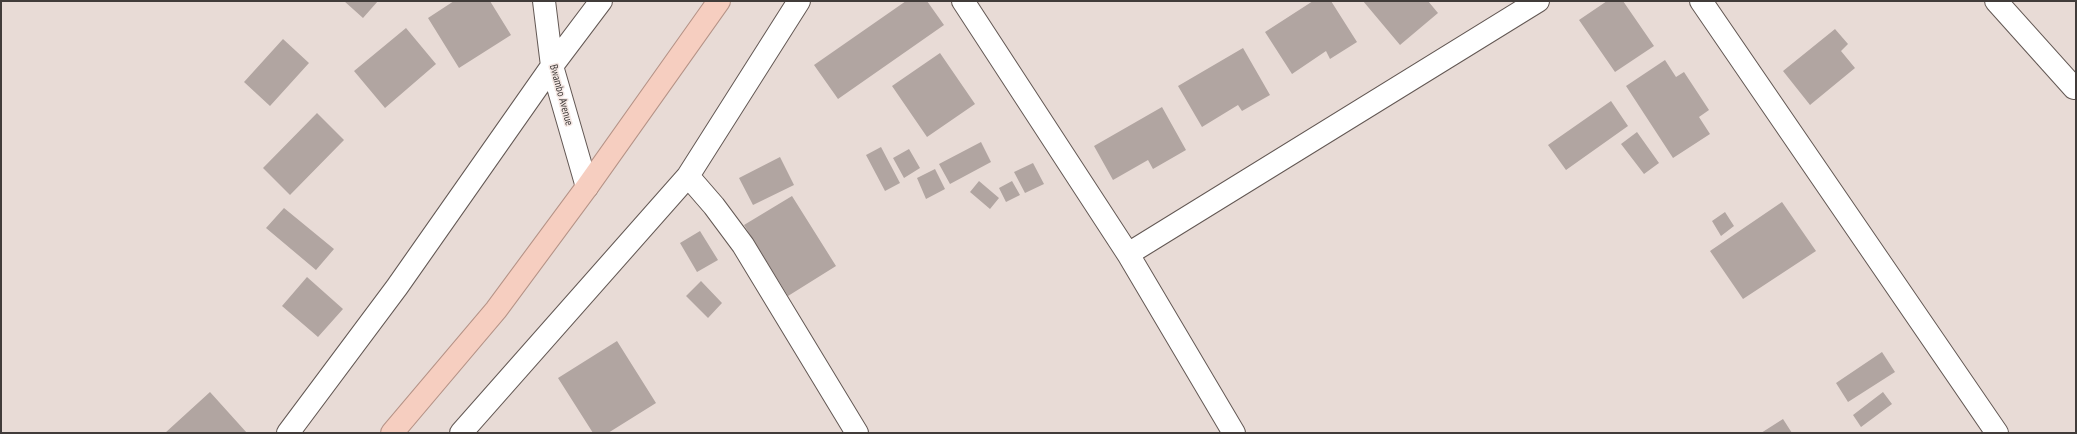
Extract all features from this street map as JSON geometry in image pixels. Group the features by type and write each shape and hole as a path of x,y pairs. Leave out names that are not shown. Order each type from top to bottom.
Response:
{"highway":[{"path":"392,433 496,310 587,187 719,1"}],"street":[{"name":"Bwambo Avenue","path":"544,1 552,66 587,187"},
{"path":"288,433 396,287 552,66 601,1"},
{"path":"461,433 688,176 799,1"},
{"path":"963,1 1128,254 1234,433"},
{"path":"1128,254 1538,1"},
{"path":"1701,1 1997,433"},
{"path":"1996,1 2074,88"},
{"path":"688,176 714,206 743,245 857,433"}],"building":[{"path":"344,1 378,1 363,18"},
{"path":"454,1 490,1 511,35 459,68 428,18"},
{"path":"906,1 927,1 944,25 838,99 814,65"},
{"path":"1313,1 1331,1 1357,42 1330,59 1326,51 1292,74 1265,32"},
{"path":"1363,1 1428,1 1438,13 1400,45"},
{"path":"1607,1 1623,1 1654,46 1615,72 1579,20"},
{"path":"406,28 436,64 385,108 354,71"},
{"path":"1835,29 1848,44 1841,51 1855,68 1810,105 1783,71"},
{"path":"283,39 309,63 270,106 244,82"},
{"path":"1243,48 1270,95 1242,111 1238,105 1202,127 1178,86"},
{"path":"940,53 975,104 927,137 892,86"},
{"path":"1665,60 1676,77 1684,72 1709,110 1699,117 1710,134 1673,158 1626,86"},
{"path":"1611,101 1628,126 1566,170 1548,145"},
{"path":"1162,107 1186,150 1153,169 1148,160 1113,180 1094,146"},
{"path":"317,113 344,140 290,195 263,168"},
{"path":"1637,132 1659,163 1644,174 1621,144"},
{"path":"981,142 991,162 950,184 939,164"},
{"path":"881,147 900,183 885,191 866,155"},
{"path":"909,149 920,168 904,178 893,158"},
{"path":"780,157 794,185 753,205 739,178"},
{"path":"1033,163 1044,184 1025,193 1014,172"},
{"path":"935,169 945,189 926,199 917,178"},
{"path":"979,181 999,198 990,209 970,192"},
{"path":"1012,181 1020,195 1006,202 999,188"},
{"path":"792,196 836,266 788,296 744,225"},
{"path":"1782,202 1816,251 1743,299 1710,251"},
{"path":"284,208 334,249 316,270 266,228"},
{"path":"1725,212 1734,226 1721,236 1712,221"},
{"path":"700,231 718,260 697,272 680,243"},
{"path":"307,277 343,309 318,337 282,306"},
{"path":"701,281 722,303 708,318 686,296"},
{"path":"617,341 656,403 608,433 593,433 558,378"},
{"path":"1882,352 1895,372 1848,402 1836,383"},
{"path":"210,392 247,433 165,433"},
{"path":"1883,392 1892,404 1861,427 1853,415"},
{"path":"1783,419 1792,433 1761,433"}]}
